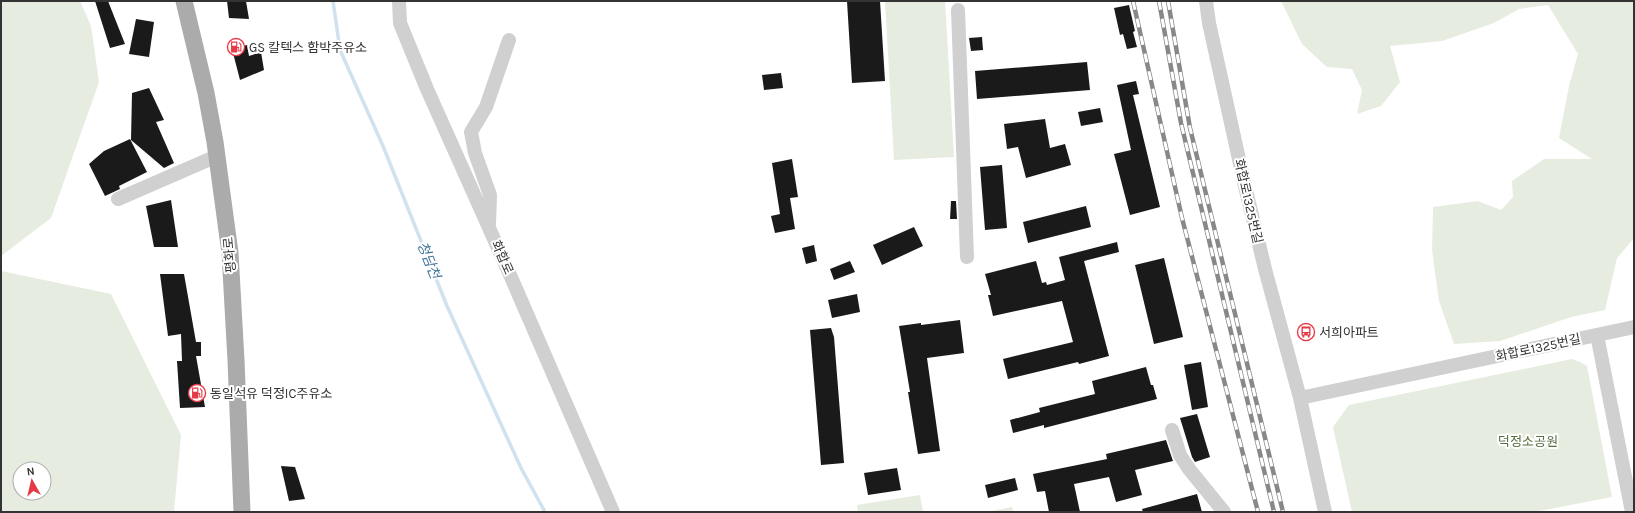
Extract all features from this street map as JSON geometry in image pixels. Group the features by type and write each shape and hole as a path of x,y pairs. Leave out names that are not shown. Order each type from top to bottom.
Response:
{"main road":[{"name":"평화로","path":"184,1 206,93 217,156 230,253 242,512"}],"street":[{"name":"화합로","path":"398,1 400,23 427,89 614,512"},
{"name":"화합로1325번길","path":"1206,1 1246,189 1300,398 1325,512"},
{"path":"958,10 967,258"},
{"path":"489,227 490,195 475,153 471,132 486,107 509,40"},
{"path":"118,199 217,156"},
{"name":"화합로1325번길","path":"1300,398 1634,327"},
{"path":"1597,335 1632,512"},
{"path":"1172,430 1180,454 1189,469 1224,512"}],"green space":[{"path":"1,1 80,1 91,26 99,82 51,218 1,256"},
{"path":"885,1 945,1 954,157 894,160"},
{"path":"1281,1 1634,1 1634,238 1617,258 1605,310 1571,317 1500,341 1454,344 1439,301 1432,250 1433,207 1478,201 1501,210 1513,197 1512,181 1544,159 1592,159 1559,138 1569,86 1578,54 1548,5 1519,9 1494,23 1442,41 1390,46 1400,82 1381,106 1357,114 1362,90 1352,69 1327,67 1302,44"},
{"path":"1,271 111,294 181,435 174,512 1,512"},
{"name":"덕정소공원","path":"1572,359 1587,366 1612,497 1534,512 1352,512 1333,427 1349,405"},
{"path":"920,495 923,512 858,512 857,505"},
{"path":"1012,507 1013,512 987,512"}],"building":[{"path":"95,1 108,1 125,44 110,48"},
{"path":"227,1 246,1 249,19 229,18"},
{"path":"847,1 880,1 885,81 852,83"},
{"path":"1129,5 1137,47 1127,49 1123,34 1120,35 1114,8"},
{"path":"136,19 154,22 149,57 129,54"},
{"path":"982,37 983,50 971,51 969,38"},
{"path":"247,45 249,56 261,52 264,70 240,80 232,49"},
{"path":"1087,62 1090,90 977,99 975,71"},
{"path":"781,73 783,88 764,90 762,75"},
{"path":"1136,81 1139,94 1133,95 1160,207 1130,215 1114,154 1131,150 1117,85"},
{"path":"149,88 164,120 156,122 174,163 164,168 131,140 132,93"},
{"path":"1100,108 1103,122 1081,126 1078,112"},
{"path":"1045,119 1050,148 1065,144 1071,165 1026,178 1018,147 1007,149 1004,124"},
{"path":"130,139 147,172 119,186 120,189 105,196 89,164 104,151"},
{"path":"792,159 798,197 790,198 795,229 775,233 771,216 780,214 772,163"},
{"path":"1002,165 1007,228 985,230 980,167"},
{"path":"171,200 178,247 154,247 146,206"},
{"path":"951,201 956,201 957,219 950,219"},
{"path":"1086,206 1091,227 1028,243 1023,222"},
{"path":"914,227 923,246 882,265 873,245"},
{"path":"1117,242 1119,252 1084,261 1109,356 1008,379 1003,359 1073,342 1062,301 993,316 988,295 991,295 985,274 1036,261 1042,283 1046,282 1047,285 1065,280 1059,257"},
{"path":"814,245 817,261 806,264 802,248"},
{"path":"1164,258 1183,337 1154,344 1135,265"},
{"path":"850,261 855,272 834,280 830,269"},
{"path":"160,274 184,274 196,342 201,342 201,356 196,356 205,407 180,408 177,361 182,361 181,334 168,336"},
{"path":"857,294 860,312 832,318 828,300"},
{"path":"960,320 964,353 927,358 940,451 918,454 899,326"},
{"path":"831,328 834,337 844,463 821,465 810,330"},
{"path":"1201,362 1208,407 1192,410 1184,365"},
{"path":"1146,367 1157,399 1044,428 1044,425 1013,433 1010,420 1040,412 1039,408 1095,394 1092,381"},
{"path":"1197,414 1210,457 1195,462 1192,457 1180,418"},
{"path":"1166,440 1173,461 1135,470 1142,495 1116,502 1109,477 1074,484 1080,512 1049,512 1045,491 1037,492 1033,474 1107,459 1106,454"},
{"path":"281,466 295,467 305,499 289,501"},
{"path":"897,468 901,490 868,495 864,473"},
{"path":"1015,478 1018,490 988,498 985,485"},
{"path":"1197,494 1202,512 1143,512 1142,509"}],"waterway":[{"name":"청담천","path":"333,1 340,50 383,146 447,306 521,468 545,512"}],"railway":[{"path":"1133,1 1182,218 1258,512"},
{"path":"1159,1 1181,123 1274,512"},
{"path":"1168,1 1190,128 1283,512"}],"place":[{"name":"GS 칼텍스 함박주유소","path":"236,47"},
{"name":"서희아파트","path":"1306,332"},
{"name":"동일석유 덕정IC주유소","path":"197,393"}]}
